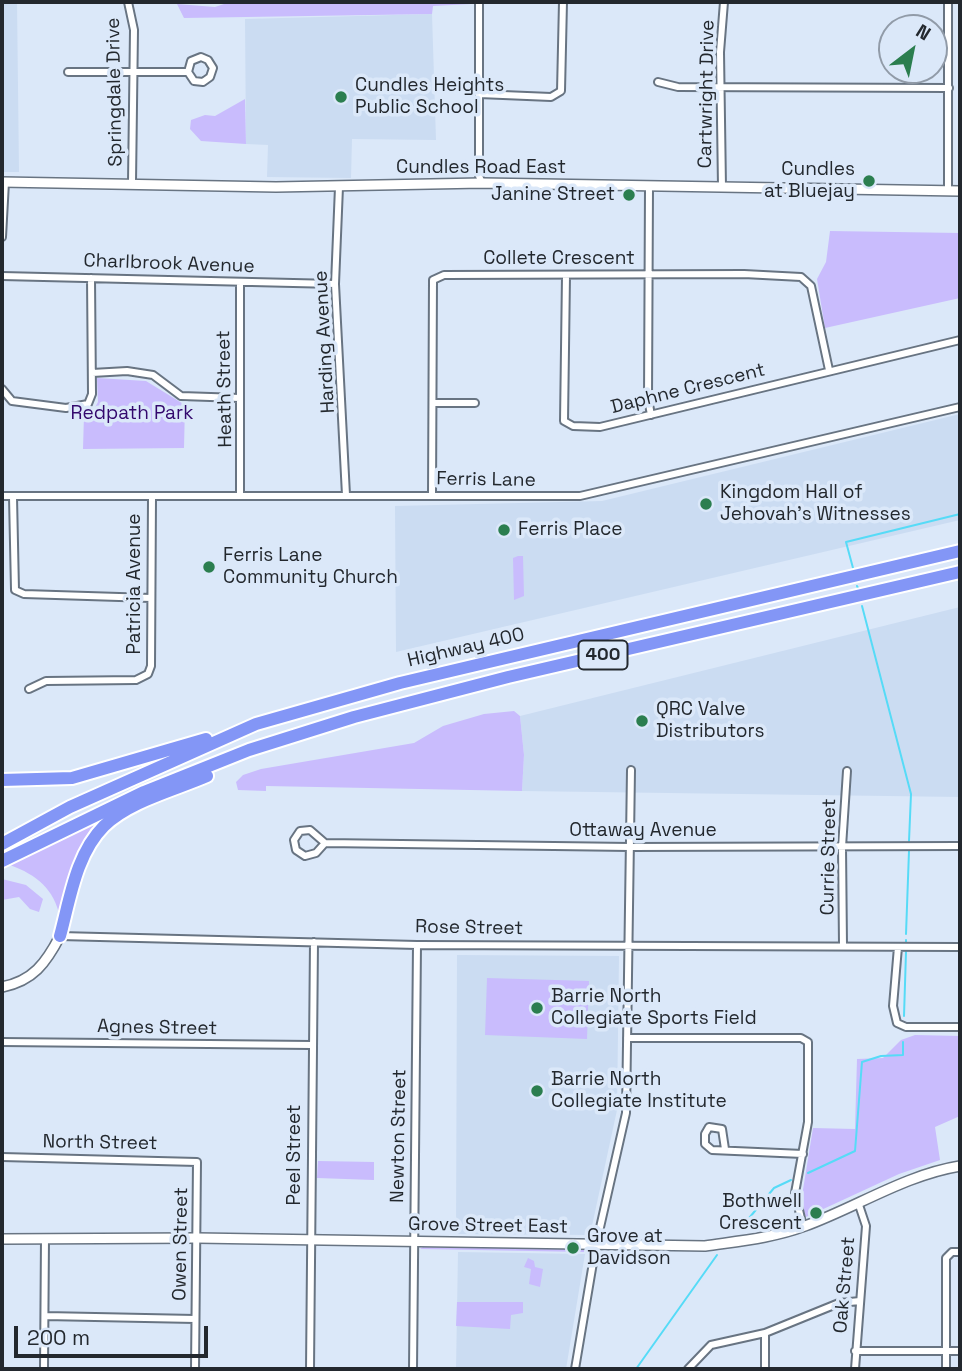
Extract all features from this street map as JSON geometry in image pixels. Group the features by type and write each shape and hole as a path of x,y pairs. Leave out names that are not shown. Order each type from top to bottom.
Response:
{"highway":[{"name":"Highway 400","path":"2,844 70,807 256,724 400,682 960,551"},
{"name":"Highway 400","path":"2,860 112,806 249,750 354,717 457,690 960,572"},
{"path":"2,780 72,778 256,724"},
{"path":"60,936 79,868 90,844 105,826 138,806 220,770 249,750"}],"street":[{"name":"Springdale Drive","path":"128,2 134,30 132,182"},
{"path":"479,2 479,176 482,183"},
{"path":"479,94 551,97 561,91 563,2"},
{"name":"Cartwright Drive","path":"722,187 720,52 724,2"},
{"path":"948,2 948,191"},
{"path":"201,57 208,60 213,68 211,77 203,82 194,81 188,72 191,61 201,57"},
{"path":"68,72 188,72"},
{"path":"658,82 678,87 948,88"},
{"path":"2,237 3,182"},
{"name":"Cundles Road East","path":"3,182 339,187 482,183 960,191"},
{"name":"Harding Avenue","path":"339,187 335,284 345,422 346,495"},
{"path":"649,187 651,415"},
{"name":"Collete Crescent","path":"432,495 433,280 443,275 744,274 801,277 811,286 829,370"},
{"name":"Charlbrook Avenue","path":"2,276 335,284"},
{"name":"Daphne Crescent","path":"566,276 564,421 573,426 593,428 960,340"},
{"path":"2,389 12,401 79,408 88,404 92,394 91,278"},
{"name":"Heath Street","path":"240,282 240,496"},
{"path":"92,373 127,371 153,375 181,396 240,398"},
{"path":"433,403 475,403"},
{"name":"Ferris Lane","path":"2,496 580,496 960,407"},
{"path":"13,497 15,590 24,594 151,598"},
{"name":"Patricia Avenue","path":"29,689 46,681 144,678 151,666 152,498"},
{"path":"575,1369 596,1245 626,1113 631,770"},
{"name":"Currie Street","path":"843,945 842,847 847,771"},
{"name":"Ottaway Avenue","path":"325,844 316,853 305,856 296,850 294,840 300,831 310,830 325,844 960,846"},
{"path":"2,987 20,982 39,970 60,936"},
{"name":"Rose Street","path":"60,936 417,945 960,947"},
{"name":"Peel Street","path":"310,1369 314,942"},
{"name":"Newton Street","path":"413,1369 417,945"},
{"path":"898,947 893,1006 897,1023 906,1027 960,1027"},
{"path":"627,1038 804,1039 810,1046 808,1122 795,1193 803,1227"},
{"name":"Agnes Street","path":"2,1042 312,1045"},
{"path":"724,1149 803,1154"},
{"name":"North Street","path":"2,1157 197,1162"},
{"name":"Owen Street","path":"195,1369 197,1162"},
{"name":"Grove Street East","path":"2,1239 197,1238 705,1246 758,1239 803,1227 859,1205 917,1177 960,1166"},
{"name":"Oak Street","path":"855,1369 866,1226 859,1205"},
{"path":"44,1369 45,1238"},
{"path":"946,1369 946,1258 952,1252 960,1252"},
{"path":"688,1369 711,1345 765,1333 839,1303 860,1301"},
{"path":"45,1316 195,1319"},
{"path":"765,1333 765,1369"},
{"path":"855,1351 960,1351"}],"shaded area":[{"path":"2,2 17,2 19,172 2,172"},
{"name":"Cundles Heights Public School","path":"432,14 436,140 352,139 351,178 267,177 268,145 246,144 245,19"},
{"path":"960,414 960,520 396,652 395,506 602,501"},
{"path":"960,607 960,797 522,791 524,755 520,716"},
{"name":"Barrie North Collegiate Institute","path":"457,955 619,956 617,1110 590,1235 456,1234"},
{"path":"458,1252 585,1254 566,1369 456,1369"}],"green space":[{"path":"230,2 471,4 433,6 432,14 184,18 177,4 215,7"},
{"path":"245,99 246,144 201,141 190,129 191,120 205,115 215,116"},
{"path":"830,231 960,233 960,298 825,328 817,279 826,262"},
{"name":"Redpath Park","path":"97,378 146,381 185,405 184,448 83,449 84,415 92,413 98,402"},
{"path":"523,556 524,596 514,600 513,558"},
{"path":"514,711 520,716 524,755 522,791 266,786 266,791 238,790 236,782 243,775 261,769 414,743 443,726 484,714"},
{"path":"107,818 60,917 53,898 43,884 10,865"},
{"path":"2,879 26,885 43,899 39,912 30,909 19,897 2,900"},
{"name":"Barrie North Collegiate Sports Field","path":"487,978 589,981 587,1039 485,1035"},
{"path":"915,1035 960,1036 960,1116 935,1127 940,1160 899,1174 806,1217 801,1202 813,1128 855,1129 857,1059 883,1058 901,1040"},
{"path":"318,1161 374,1162 374,1180 317,1178"},
{"path":"420,1249 584,1249 584,1252"},
{"path":"528,1258 534,1261 535,1267 543,1269 540,1287 529,1284 531,1269 524,1267"},
{"path":"457,1302 523,1302 523,1313 511,1315 510,1329 456,1326"}],"waterway":[{"path":"853,568 846,542 960,514"},
{"path":"862,606 911,794 909,841"},
{"path":"906,934 909,851"},
{"path":"904,1016 906,952"},
{"path":"808,1173 855,1151 862,1062 881,1056 903,1055 903,1042"},
{"path":"740,1229 774,1188 791,1180"},
{"path":"636,1369 717,1255"}],"place":[{"name":"Cundles Heights Public School","path":"341,97"},
{"name":"Cundles at Bluejay","path":"869,181"},
{"name":"Janine Street","path":"629,195"},
{"name":"Kingdom Hall of Jehovah's Witnesses","path":"706,504"},
{"name":"Ferris Place","path":"504,530"},
{"name":"Ferris Lane Community Church","path":"209,567"},
{"name":"QRC Valve Distributors","path":"642,721"},
{"name":"Barrie North Collegiate Sports Field","path":"537,1008"},
{"name":"Barrie North Collegiate Institute","path":"537,1091"},
{"name":"Bothwell Crescent","path":"816,1213"},
{"name":"Grove at Davidson","path":"573,1248"}]}
